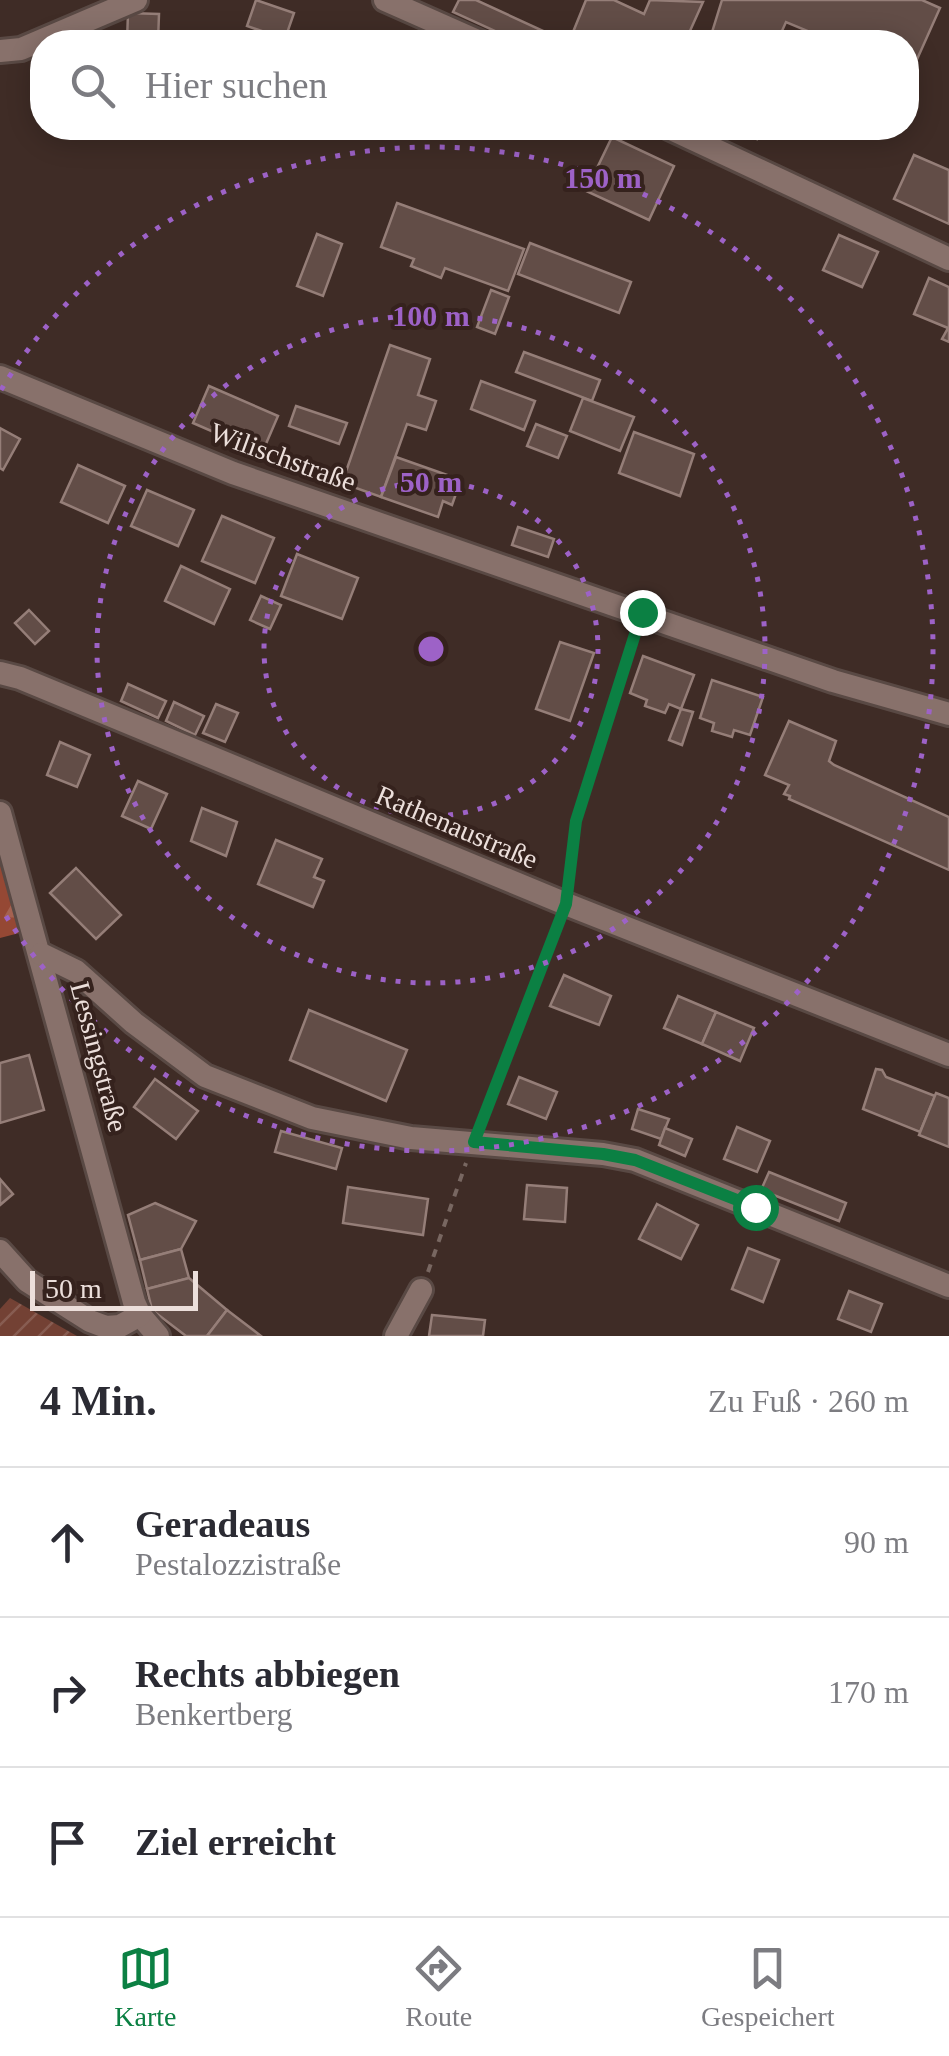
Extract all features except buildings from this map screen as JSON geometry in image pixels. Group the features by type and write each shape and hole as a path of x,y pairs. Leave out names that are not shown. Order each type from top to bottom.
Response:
{"street":[{"path":"66,30 136,0"},
{"path":"385,0 453,30"},
{"path":"0,51 30,45"},
{"path":"695,140 949,259"},
{"name":"Wilischstraße","path":"0,377 233,473 833,681 949,714"},
{"name":"Rathenaustraße","path":"0,673 949,1055"},
{"name":"Lessingstraße","path":"0,814 140,1316"},
{"path":"40,954 76,972 134,1023 205,1076 312,1118 411,1138 635,1160 949,1286"},
{"path":"0,1250 27,1281 90,1321 106,1328 140,1316 158,1336"},
{"path":"396,1336 422,1290"}],"path":[{"path":"422,1290 474,1142 566,904 576,821 642,612"}],"green space":[{"path":"0,849 23,932 0,938"}],"shaded area":[{"path":"10,1298 77,1336 0,1336 0,1309"}],"route":[{"path":"642,612 576,821 566,904 474,1142 635,1160 755,1207"}]}
